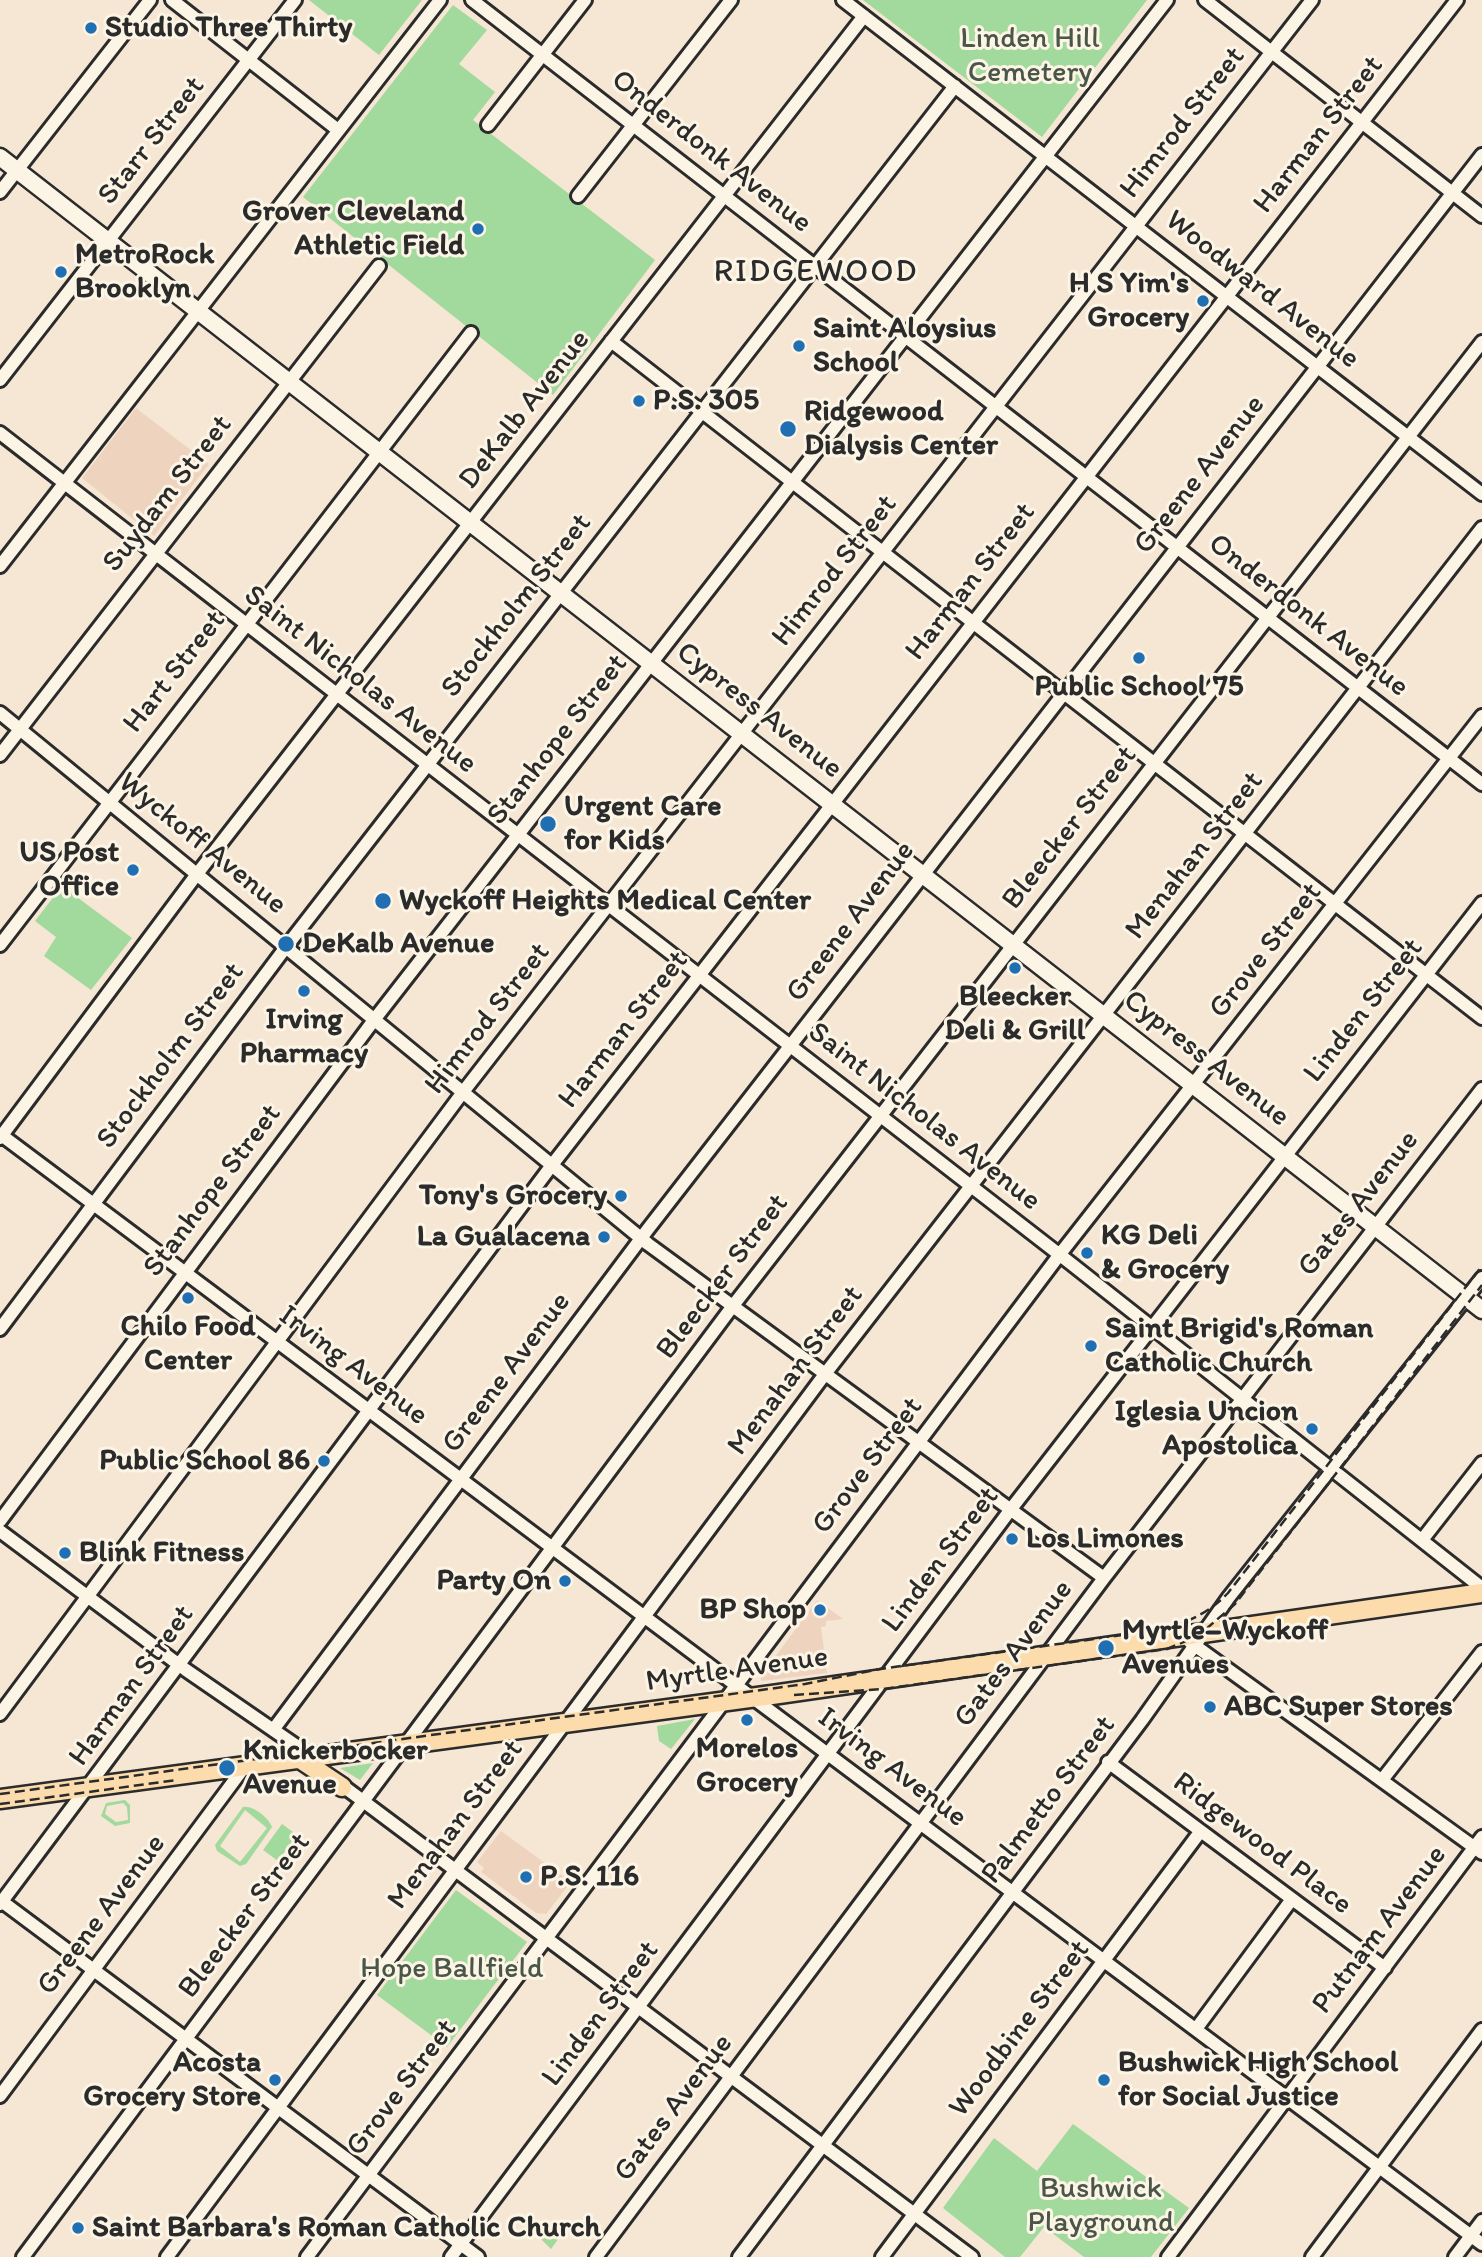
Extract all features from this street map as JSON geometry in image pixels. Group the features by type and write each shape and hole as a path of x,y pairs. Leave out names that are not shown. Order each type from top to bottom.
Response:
{"main road":[{"name":"Cypress Avenue","path":"0,157 1482,1310"},
{"name":"Myrtle Avenue","path":"0,1799 1194,1638 1482,1591"},
{"path":"306,1758 342,1787"}],"street":[{"path":"0,192 150,0"},
{"path":"172,0 338,130"},
{"name":"Starr Street","path":"0,380 295,0"},
{"path":"0,566 440,0"},
{"name":"Onderdonk Avenue","path":"472,0 1482,784"},
{"path":"488,125 585,0"},
{"path":"578,196 731,0"},
{"name":"Woodward Avenue","path":"843,0 1482,494"},
{"name":"Stanhope Street","path":"0,1521 374,1020 1167,0"},
{"path":"1205,0 1482,216"},
{"name":"Himrod Street","path":"0,1714 463,1092 1312,0"},
{"name":"Harman Street","path":"1,1902 552,1165 1457,0"},
{"name":"DeKalb Avenue","path":"1,1136 197,874 864,16"},
{"name":"Stockholm Street","path":"0,1329 286,947 955,86"},
{"name":"Greene Avenue","path":"273,1730 641,1238 921,873 1482,155"},
{"name":"Suydam Street","path":"0,755 379,266"},
{"name":"Hart Street","path":"0,946 471,333"},
{"path":"611,341 1482,1018"},
{"name":"Bleecker Street","path":"23,2257 732,1307 1482,342"},
{"name":"Saint Nicholas Avenue","path":"0,433 1060,1255 1423,1540 1482,1591"},
{"name":"Menahan Street","path":"167,2257 825,1374 1482,528"},
{"name":"Wyckoff Avenue","path":"0,713 641,1238 1104,1578"},
{"name":"Grove Street","path":"307,2257 1060,1255 1195,1086 1482,716"},
{"name":"Linden Street","path":"451,2257 1011,1509 1482,903"},
{"name":"Gates Avenue","path":"596,2257 1104,1578 1482,1089"},
{"name":"Irving Avenue","path":"1,1136 737,1684 1482,2244"},
{"name":"Palmetto Street","path":"739,2257 1108,1762 1194,1638 1333,1469 1482,1278"},
{"path":"1423,1540 1482,1464"},
{"path":"0,1531 273,1730 306,1758"},
{"path":"1194,1638 1382,1780 1479,1846"},
{"path":"1382,1780 1482,1652"},
{"name":"Ridgewood Place","path":"1108,1762 1385,1968"},
{"name":"Greene Avenue","path":"0,2096 245,1766"},
{"path":"342,1787 972,2257"},
{"name":"Woodbine Street","path":"882,2257 1200,1832"},
{"name":"Putnam Avenue","path":"1168,2257 1479,1846"},
{"path":"1196,2029 1292,1899"},
{"path":"1,1902 478,2257"},
{"path":"1312,2257 1482,2029"},
{"path":"1455,2257 1482,2221"}],"shaded area":[{"path":"136,408 209,464 154,536 82,478"},
{"path":"817,1600 843,1619 826,1621 826,1626 821,1627 827,1673 761,1681 761,1676"},
{"name":"P.S. 116","path":"501,1831 571,1882 546,1914 536,1913 481,1872 484,1868 477,1862"}],"green space":[{"path":"309,0 422,0 379,55"},
{"name":"Linden Hill Cemetery","path":"863,0 1147,0 1042,137"},
{"name":"Grover Cleveland Athletic Field","path":"453,5 487,30 459,64 495,92 473,120 655,260 553,395 303,197"},
{"path":"62,886 132,938 91,990 44,956 56,937 35,921"},
{"path":"695,1719 671,1749 659,1741 657,1726"},
{"path":"373,1763 360,1780 340,1768"},
{"path":"125,1800 130,1805 130,1823 115,1826 101,1816 106,1803","holes":["123,1803 127,1807 128,1820 116,1822 105,1814 107,1806"]},
{"path":"243,1807 260,1813 272,1827 246,1864 240,1866 217,1851 215,1845","holes":["245,1810 267,1828 240,1862 220,1846"]},
{"path":"282,1824 297,1835 278,1861 263,1850"},
{"name":"Hope Ballfield","path":"456,1890 527,1942 447,2047 377,1995"},
{"name":"Bushwick Playground","path":"1073,2124 1189,2208 1151,2257 1084,2257 1044,2227 1020,2257 1005,2257 943,2208 994,2138 1037,2171"},
{"path":"542,2228 559,2238 551,2249 537,2235"}],"railway":[{"path":"0,1794 805,1684 880,1669 1151,1631 1183,1623 1211,1608 1228,1593 1482,1266"},
{"path":"794,1695 883,1689 1167,1649 1198,1636 1235,1604 1482,1285"},
{"path":"0,1804 177,1780"}],"place":[{"name":"Studio Three Thirty","path":"91,28"},
{"name":"Grover Cleveland Athletic Field","path":"478,229"},
{"name":"MetroRock Brooklyn","path":"61,272"},
{"name":"H S Yim's Grocery","path":"1203,301"},
{"name":"Saint Aloysius School","path":"799,346"},
{"name":"P.S. 305","path":"639,401"},
{"name":"Ridgewood Dialysis Center","path":"788,429"},
{"name":"Public School 75","path":"1139,658"},
{"name":"Urgent Care for Kids","path":"548,824"},
{"name":"US Post Office","path":"133,870"},
{"name":"Wyckoff Heights Medical Center","path":"383,901"},
{"name":"DeKalb Avenue","path":"286,944"},
{"name":"Bleecker Deli & Grill","path":"1015,968"},
{"name":"Irving Pharmacy","path":"304,991"},
{"name":"Tony's Grocery","path":"621,1196"},
{"name":"La Gualacena","path":"604,1237"},
{"name":"KG Deli & Grocery","path":"1087,1253"},
{"name":"Chilo Food Center","path":"188,1298"},
{"name":"Saint Brigid's Roman Catholic Church","path":"1091,1346"},
{"name":"Iglesia Uncion Apostolica","path":"1312,1429"},
{"name":"Public School 86","path":"324,1461"},
{"name":"Los Limones","path":"1012,1539"},
{"name":"Blink Fitness","path":"65,1553"},
{"name":"Party On","path":"565,1581"},
{"name":"BP Shop","path":"820,1610"},
{"name":"Myrtle–Wyckoff Avenues","path":"1106,1648"},
{"name":"ABC Super Stores","path":"1210,1707"},
{"name":"Morelos Grocery","path":"747,1720"},
{"name":"Knickerbocker Avenue","path":"227,1768"},
{"name":"P.S. 116","path":"526,1877"},
{"name":"Acosta Grocery Store","path":"275,2080"},
{"name":"Bushwick High School for Social Justice","path":"1104,2080"},
{"name":"Saint Barbara's Roman Catholic Church","path":"78,2228"}],"district":[{"name":"RIDGEWOOD","path":"816,273"}]}
